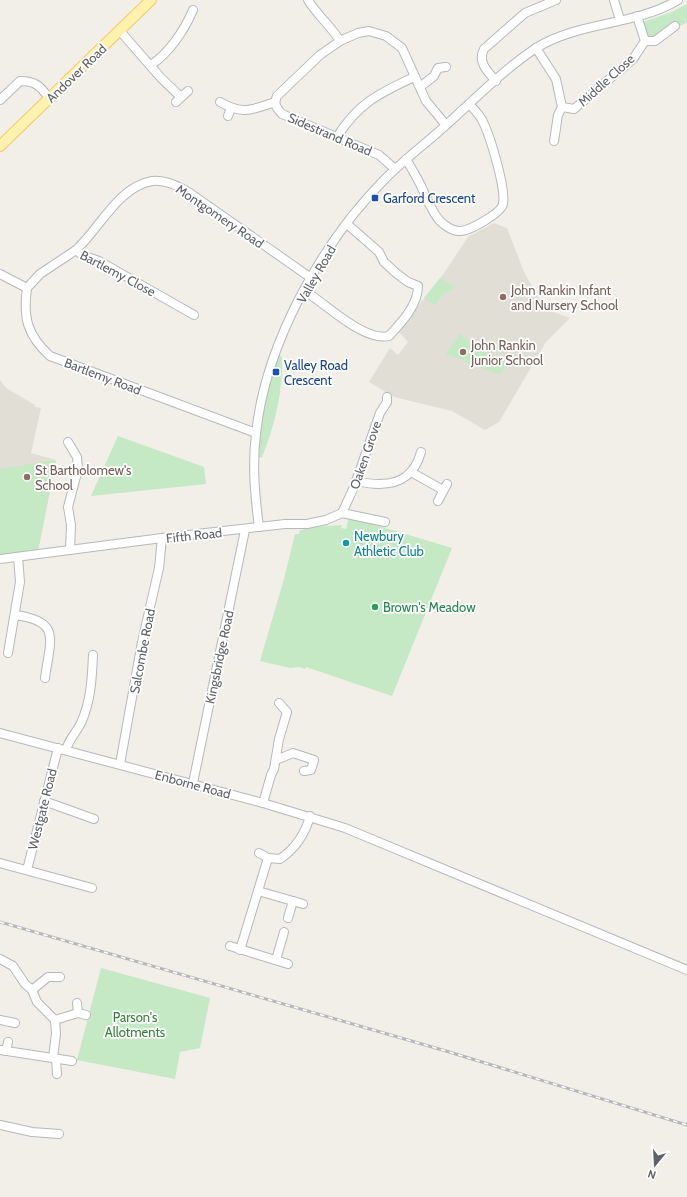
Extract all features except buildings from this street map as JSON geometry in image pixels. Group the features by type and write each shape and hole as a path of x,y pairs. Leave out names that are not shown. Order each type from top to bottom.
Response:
{"main road":[{"name":"Andover Road","path":"0,146 151,0"}],"street":[{"path":"308,0 315,12 334,31 340,41"},
{"path":"496,81 482,64 481,56 484,49 525,13 556,0"},
{"path":"614,0 620,20"},
{"name":"Valley Road","path":"259,527 254,475 256,433 261,402 270,369 286,328 311,278 347,224 366,200 406,159 536,48 561,36 637,16 678,0"},
{"path":"151,65 172,46 193,10"},
{"path":"637,16 645,41 655,41 676,26"},
{"path":"120,31 151,65 178,100 188,91"},
{"name":"Sidestrand Road","path":"395,169 379,155 282,114 276,108 274,102 283,89 320,55 340,41 358,33 369,31 386,36 402,48 426,101 446,125"},
{"name":"Middle Close","path":"562,106 574,109 583,103 634,59 645,41"},
{"name":"Middle Close","path":"536,48 556,80 562,106 558,115 554,141"},
{"path":"420,87 434,76 438,68 446,67"},
{"path":"337,137 351,117 365,102 414,77"},
{"path":"0,100 20,81 31,81 41,87 50,98"},
{"path":"220,102 229,112 245,112 274,102"},
{"path":"406,159 429,204 440,221 451,229 456,231 466,230 499,212 503,206 504,195 496,160 484,124 470,104"},
{"name":"Montgomery Road","path":"76,250 129,190 153,181 172,184 187,191 311,278"},
{"path":"305,291 348,322 374,336 390,336 418,297 418,286 408,282 396,273 384,262 379,252 347,224"},
{"name":"Bartlemy Close","path":"27,288 40,274 76,250 82,255 99,260 194,315"},
{"path":"0,274 27,288"},
{"name":"Bartlemy Road","path":"27,288 25,303 26,323 37,344 50,356 256,433"},
{"name":"Oaken Grove","path":"342,513 356,481 380,413 387,402 387,397"},
{"path":"68,442 76,449 78,469 68,507 71,525 70,550"},
{"path":"356,481 370,484 388,484 400,480 417,466 421,452"},
{"path":"411,472 445,487 438,500"},
{"path":"342,513 385,522"},
{"name":"Fifth Road","path":"0,560 162,538 245,530 259,527 307,524 326,520 342,513"},
{"name":"Kingsbridge Road","path":"193,783 245,530"},
{"name":"Salcombe Road","path":"120,764 142,642 159,568 162,538"},
{"path":"8,653 20,582 18,557"},
{"path":"15,615 40,621 48,627 50,634 50,646 45,678"},
{"name":"Westgate Road","path":"27,870 44,801 62,749 76,731 87,705 92,685 93,654"},
{"path":"263,803 276,760 279,739 287,712 279,703"},
{"name":"Enborne Road","path":"0,733 193,783 310,816 383,843 687,970"},
{"path":"276,760 293,754 314,760 311,770 304,771"},
{"path":"44,801 94,819"},
{"path":"259,853 268,858 280,859 298,844 302,838 310,816"},
{"path":"240,950 268,858"},
{"path":"0,863 92,888"},
{"path":"258,891 303,904"},
{"path":"288,918 293,901"},
{"path":"276,960 284,932"},
{"path":"230,946 288,964"},
{"path":"0,960 12,966 25,984 32,990 37,1002 55,1020 56,1034 54,1058 57,1074"},
{"path":"32,990 48,977 60,977"},
{"path":"77,1003 78,1013"},
{"path":"55,1020 78,1013 86,1015"},
{"path":"0,1020 15,1023"},
{"path":"8,1042 3,1050 72,1061"},
{"path":"0,1125 32,1132 59,1134"}],"shaded area":[{"name":"John Rankin Junior School","path":"494,223 507,228 524,272 541,302 551,311 570,318 546,342 499,422 485,430 452,411 394,397 369,382 390,348 398,355 408,342 398,331 442,276 468,237"},
{"name":"St Bartholomew's School","path":"0,380 6,388 35,405 35,407 41,408 31,453 56,460 38,551 0,555"}],"green space":[{"path":"687,4 687,22 680,26 676,21 656,36 657,38 648,39 642,23 643,22 672,12"},
{"path":"440,278 455,287 444,294 434,305 424,298"},
{"path":"460,334 486,353 506,361 501,375 446,354"},
{"path":"279,355 282,357 280,395 267,445 262,457 259,458 264,404"},
{"path":"118,436 204,467 206,484 91,496"},
{"name":"St Bartholomew's School","path":"56,460 38,551 0,555 0,469"},
{"name":"Brown's Meadow","path":"349,517 452,548 392,696 306,667 305,669 299,667 290,668 260,661 284,579 295,534 299,534 300,530 303,530 304,528 342,525 341,528 346,529"},
{"name":"Parson's Allotments","path":"101,968 210,998 200,1048 180,1052 175,1079 77,1060"}],"railway":[{"path":"0,922 446,1051 687,1125"}],"place":[{"name":"Garford Crescent","path":"375,198"},
{"name":"John Rankin Infant and Nursery School","path":"503,297"},
{"name":"John Rankin Junior School","path":"463,352"},
{"name":"Valley Road Crescent","path":"276,372"},
{"name":"St Bartholomew's School","path":"27,477"},
{"name":"Newbury Athletic Club","path":"346,543"},
{"name":"Brown's Meadow","path":"375,607"}]}
